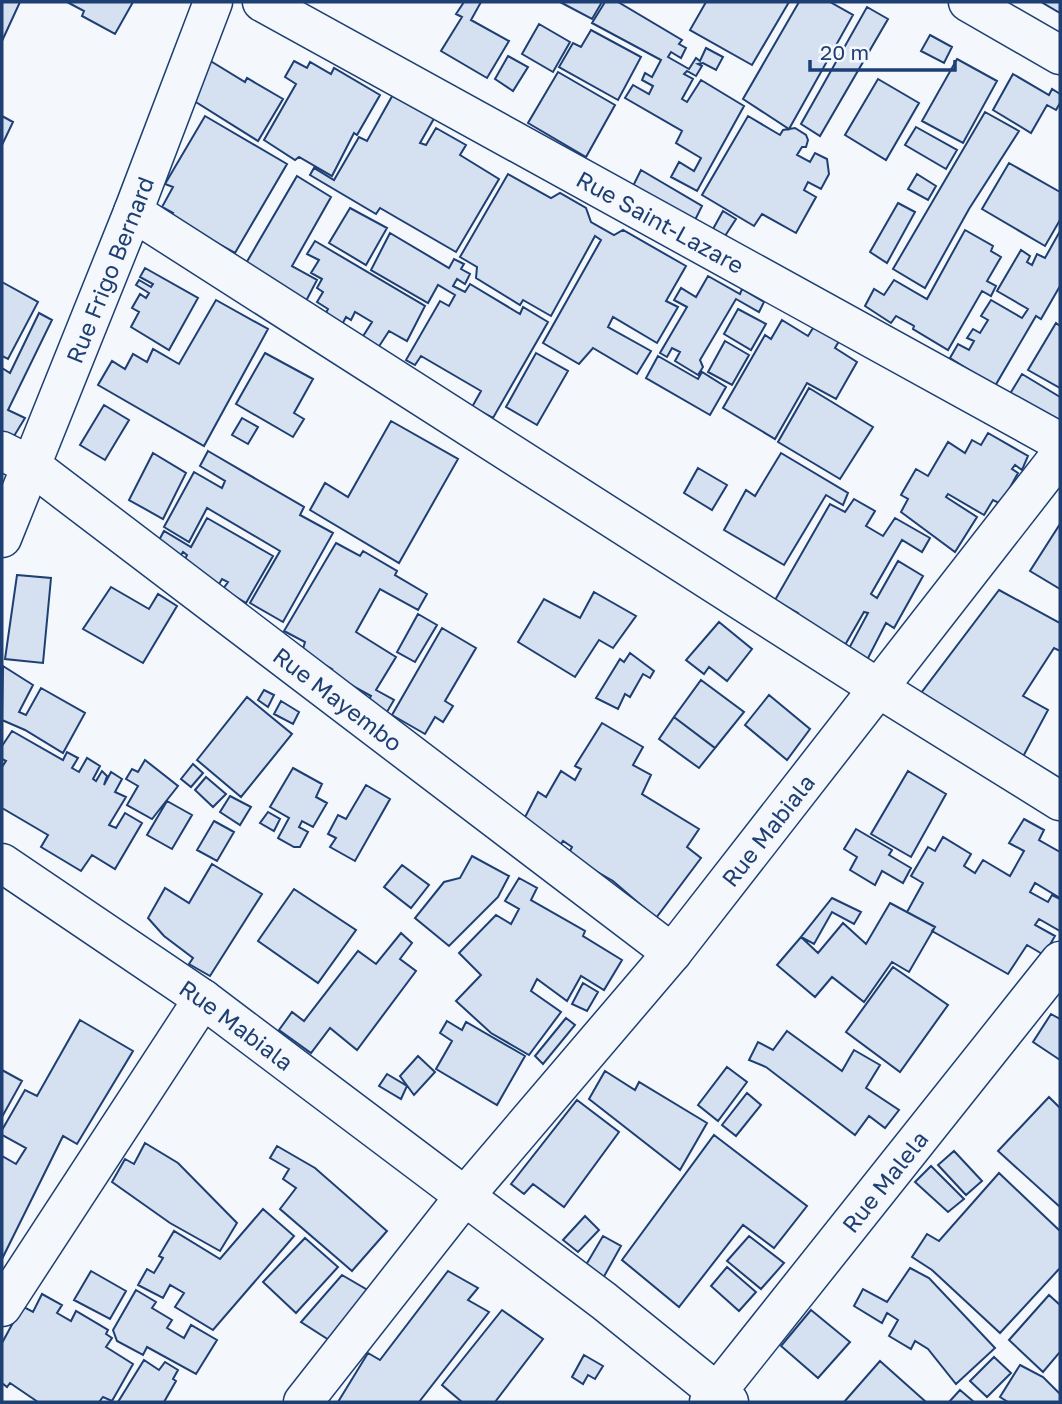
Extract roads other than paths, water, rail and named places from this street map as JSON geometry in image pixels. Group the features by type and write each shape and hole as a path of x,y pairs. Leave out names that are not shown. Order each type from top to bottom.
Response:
{"street":[{"name":"Rue Frigo Bernard","path":"2,538 17,459 133,212 213,2"},
{"name":"Rue Saint-Lazare","path":"262,2 1060,442"},
{"path":"968,2 1060,55"},
{"path":"133,212 878,688 1060,801"},
{"name":"Rue Mabiala","path":"303,1402 464,1197 672,953 1060,455"},
{"name":"Rue Mayembo","path":"17,459 672,953"},
{"name":"Rue Mabiala","path":"2,863 203,999 604,1301 718,1399"},
{"name":"Rue Malela","path":"718,1399 1060,961"},
{"path":"2,1307 203,999"}]}
